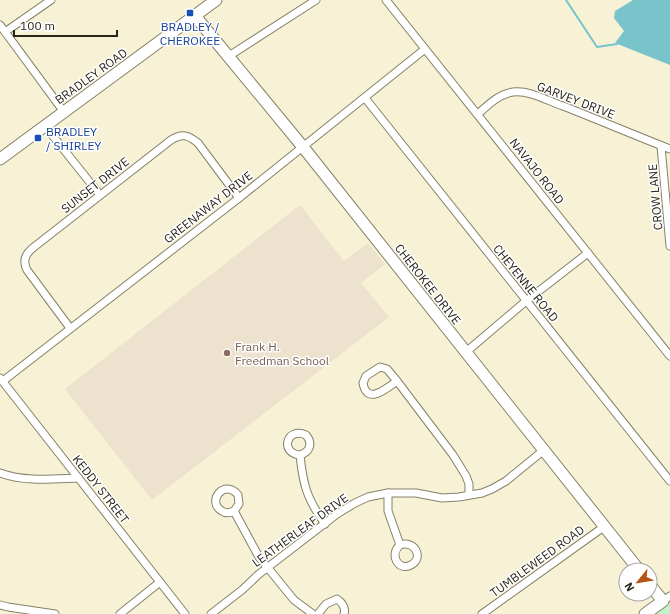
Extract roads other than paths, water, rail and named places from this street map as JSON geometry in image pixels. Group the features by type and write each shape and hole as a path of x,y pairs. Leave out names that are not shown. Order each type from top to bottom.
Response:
{"street":[{"path":"5,32 51,0"},
{"name":"BRADLEY ROAD","path":"0,159 216,0"},
{"path":"229,56 316,0"},
{"name":"NAVAJO ROAD","path":"386,0 670,356"},
{"name":"CHEROKEE DRIVE","path":"195,16 303,147 633,562"},
{"path":"0,25 64,112"},
{"name":"GREENAWAY DRIVE","path":"1,379 239,198 425,49"},
{"name":"GARVEY DRIVE","path":"478,114 494,100 503,95 511,92 520,92 542,99 670,149"},
{"name":"CHEYENNE ROAD","path":"365,98 670,481"},
{"path":"45,126 100,195"},
{"name":"SUNSET DRIVE","path":"70,328 25,266 24,261 29,251 171,140 185,135 198,143 239,198"},
{"name":"CROW LANE","path":"661,146 670,246"},
{"path":"466,352 526,301 588,253"},
{"path":"397,381 380,393 374,395 367,391 363,383 366,376 380,367 387,369 397,381 454,455 466,476 469,484 469,495"},
{"name":"KEDDY STREET","path":"1,379 185,614"},
{"name":"LEATHERLEAF DRIVE","path":"211,614 242,590 268,567 343,509 355,503 368,497 388,493 416,493 442,498 453,498 488,491 514,475 544,450"},
{"path":"300,455 307,494 313,507 325,524"},
{"path":"0,473 16,477 36,479 78,478"},
{"path":"388,493 388,512 400,546"},
{"path":"234,511 254,548 268,567 297,603 313,614"},
{"name":"TUMBLEWEED ROAD","path":"482,614 605,526"},
{"path":"120,614 160,582"},
{"path":"645,614 666,599 658,592"},
{"path":"318,614 326,604 337,599 344,606 344,614"},
{"path":"0,604 8,607 56,614"}],"water":[{"path":"633,0 670,0 670,65 615,43 624,31 614,18 615,11"}],"waterway":[{"path":"566,0 597,47 617,44"}],"place":[{"name":"BRADLEY / CHEROKEE","path":"190,13"},
{"name":"BRADLEY / SHIRLEY","path":"38,138"},
{"name":"Frank H. Freedman School","path":"227,353"}]}
